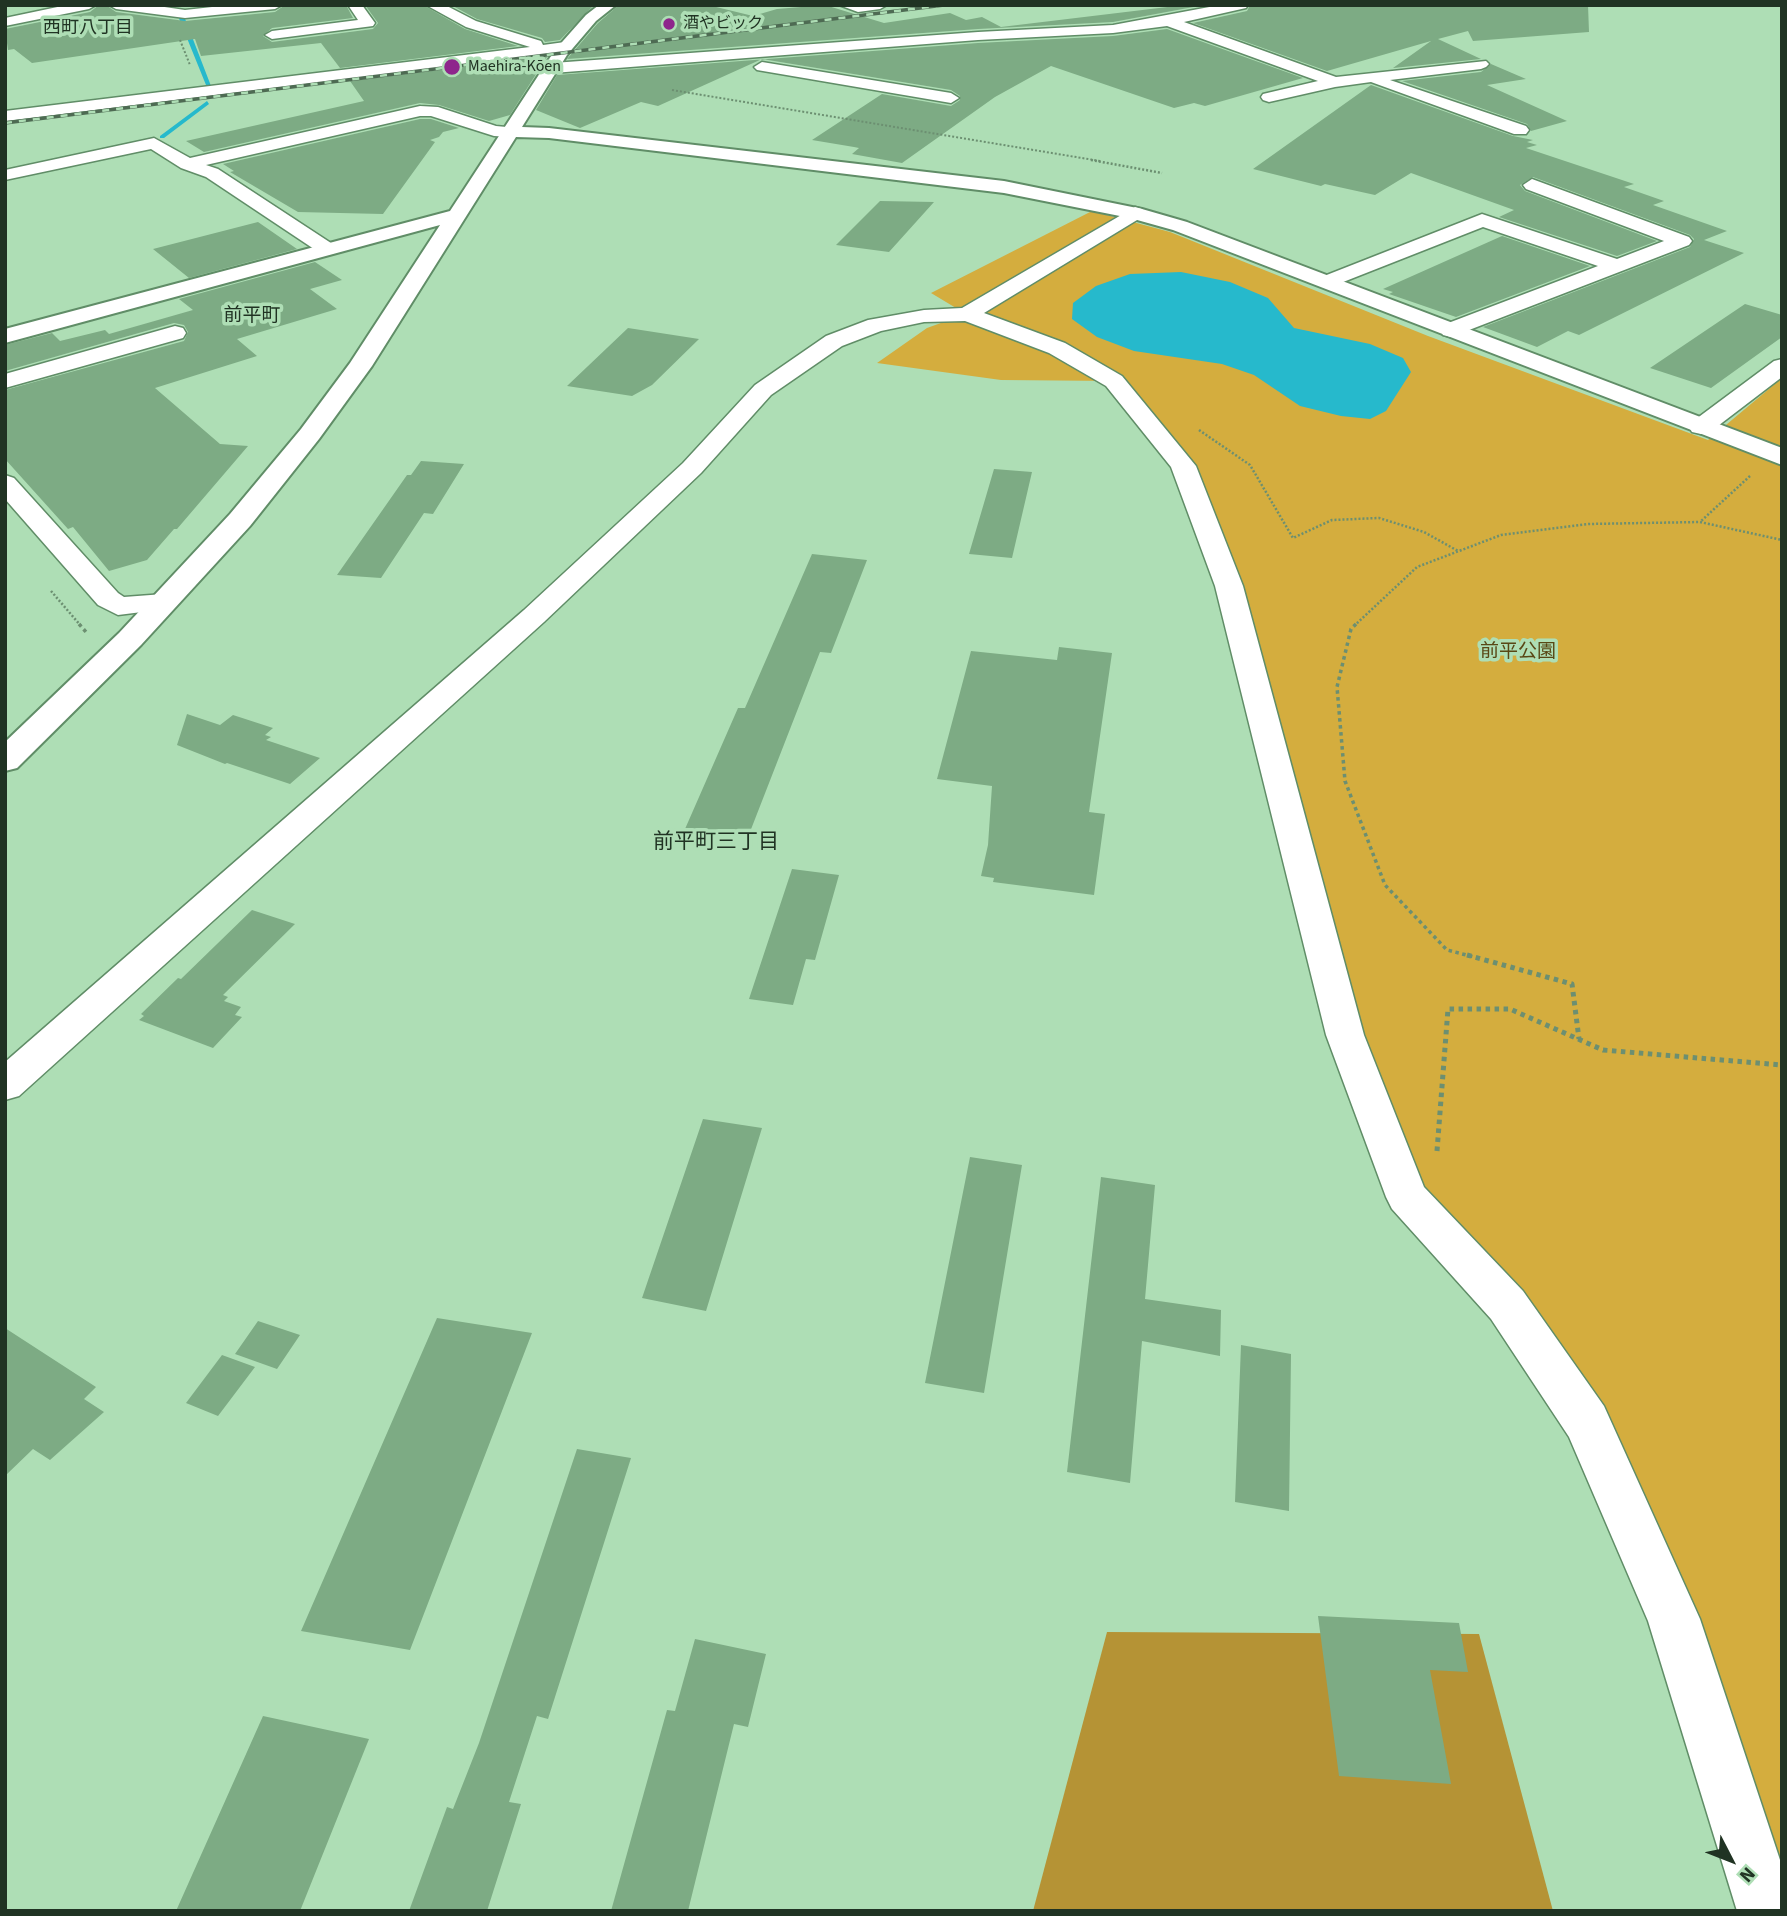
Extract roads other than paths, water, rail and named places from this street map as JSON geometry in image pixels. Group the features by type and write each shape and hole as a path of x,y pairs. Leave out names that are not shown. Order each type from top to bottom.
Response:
{"street":[{"path":"5,22 89,5"},
{"path":"116,5 185,14 275,5"},
{"path":"272,35 368,23 355,5"},
{"path":"433,5 471,24 555,54"},
{"path":"5,761 164,602 240,520 310,434 360,366 511,132 555,54 591,18 609,5"},
{"path":"846,5 858,8 880,5"},
{"path":"5,116 555,54 706,57 1112,29 1168,21 1241,5"},
{"path":"1168,21 1335,82"},
{"path":"706,57 951,98"},
{"path":"1269,97 1335,82 1481,64"},
{"path":"1371,78 1520,130"},
{"path":"187,164 420,111 432,111 494,131 549,133 1004,187 1079,200 1180,226 1778,456"},
{"path":"5,175 154,143 187,164 212,173 327,249"},
{"path":"1451,330 1682,241 1532,185"},
{"path":"967,314 1135,213"},
{"path":"5,336 456,215"},
{"path":"1326,282 1482,220 1618,266"},
{"path":"5,1085 534,616 692,468 763,390 834,341 876,325 924,317 967,314 1057,348 1114,381 1184,466 1229,586 1345,1035 1407,1197 1507,1305 1587,1422 1674,1619 1767,1911"},
{"path":"5,382 175,333"},
{"path":"1701,427 1782,366"},
{"path":"5,483 118,606 164,602"}],"water":[{"path":"1181,272 1230,282 1268,298 1294,328 1370,344 1403,358 1411,372 1386,411 1370,419 1341,416 1300,406 1254,375 1222,364 1134,351 1097,337 1072,319 1073,303 1096,286 1130,274"}],"waterway":[{"path":"181,16 209,85"},
{"path":"162,137 207,103"}],"railway":[{"path":"5,123 944,5"}],"place":[{"name":"酒やビック","path":"669,24"},
{"name":"Maehira-Kōen","path":"452,67"}],"district":[{"name":"西町八丁目","path":"88,29"},
{"name":"前平町","path":"252,317"},
{"name":"前平町三丁目","path":"716,843"}],"park label":[{"name":"前平公園","path":"1518,653"}]}
